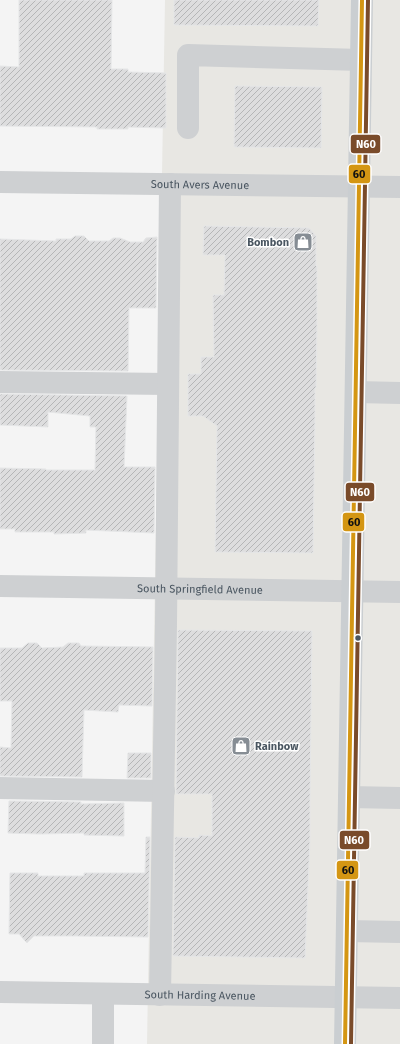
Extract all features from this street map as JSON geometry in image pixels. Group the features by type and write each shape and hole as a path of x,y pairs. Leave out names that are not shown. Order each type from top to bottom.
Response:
{"main road":[{"path":"345,1044 362,0"}],"street":[{"path":"188,128 188,55 361,60"},
{"name":"South Avers Avenue","path":"0,182 400,187"},
{"path":"160,995 167,589 170,184"},
{"path":"0,382 168,384"},
{"path":"356,392 400,393"},
{"name":"South Springfield Avenue","path":"0,586 400,592"},
{"path":"0,788 164,791"},
{"path":"349,798 400,798"},
{"path":"347,931 400,932"},
{"name":"South Harding Avenue","path":"0,992 400,998"},
{"path":"103,994 103,1044"}],"shaded area":[{"path":"165,0 400,0 400,1044 147,1044"}],"building":[{"path":"19,0 112,0 111,69 128,69 128,72 166,73 166,128 128,127 128,129 97,129 97,127 0,126 0,66 19,67"},
{"path":"174,0 319,0 318,26 174,25"},
{"path":"235,86 322,87 321,148 234,147"},
{"path":"204,226 309,228 316,236 317,324 313,553 215,552 217,426 203,416 188,416 188,374 201,374 201,357 214,357 213,295 224,295 225,255 203,255"},
{"path":"75,236 84,236 89,241 109,241 113,238 120,238 130,242 143,242 146,238 157,237 156,308 129,308 128,371 0,370 0,239 56,241 56,239 71,239"},
{"path":"0,394 127,396 124,467 155,467 154,533 86,530 86,533 54,534 54,532 15,532 15,529 0,529 0,468 95,470 96,427 90,427 90,416 48,412 48,427 0,425"},
{"path":"178,630 312,631 310,839 305,958 173,956 175,837 199,838 199,835 212,836 212,794 176,794"},
{"path":"28,643 37,643 42,648 63,647 68,643 79,643 81,646 153,647 152,706 119,705 118,712 84,710 82,777 0,776 0,747 11,748 12,701 0,701 0,648 22,648"},
{"path":"128,753 151,753 151,778 127,778"},
{"path":"9,801 81,802 81,804 124,803 124,836 84,835 84,833 8,833"},
{"path":"146,837 150,837 148,937 34,936 27,943 19,934 9,934 10,873 38,873 38,876 84,876 84,873 145,873"}],"transit line":[{"name":"60","path":"345,1044 362,0"},
{"name":"N60","path":"351,1044 368,0"}],"place":[{"name":"Bombon","path":"303,242"},
{"name":"Rainbow","path":"241,746"}]}
